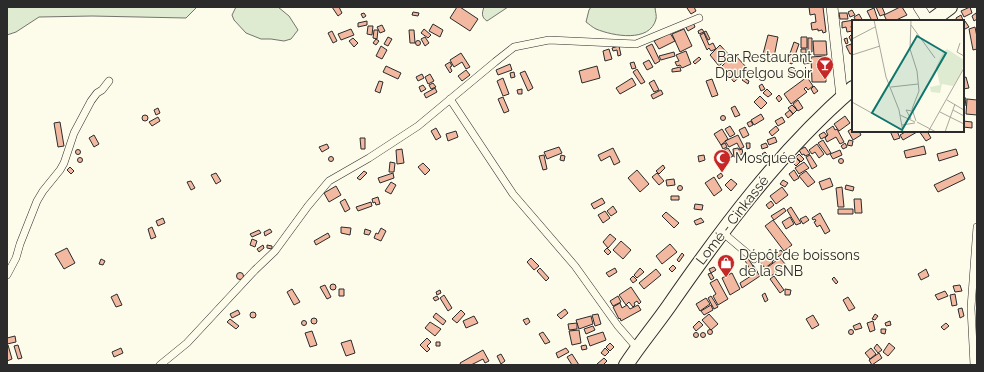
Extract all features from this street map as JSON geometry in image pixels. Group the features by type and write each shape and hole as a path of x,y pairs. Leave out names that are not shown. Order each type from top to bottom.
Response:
{"highway":[{"path":"932,20 950,7"},
{"name":"Lomé - Cinkassé","path":"626,365 692,272 744,203 803,136 852,89"}],"main road":[{"path":"832,7 842,97"},
{"path":"919,7 927,20"}],"street":[{"path":"160,365 187,343 255,270 275,251 308,206 329,181 385,148 418,126 514,47 549,40 636,44 699,18"},
{"path":"7,275 16,258 37,201 60,170 74,133 91,101 109,81"},
{"path":"450,99 513,194 575,266 618,326 637,348"},
{"path":"974,365 971,308 977,227"},
{"path":"722,232 754,259"}],"green space":[{"path":"7,7 197,7 186,18 92,16 39,17 16,32 7,35"},
{"path":"236,7 278,7 289,16 298,30 291,39 284,41 261,39 246,33 234,20 232,15"},
{"path":"484,7 508,7 487,21 482,15"},
{"path":"591,7 655,7 656,18 652,27 639,35 630,36 612,34 596,29 586,22"}],"building":[{"path":"332,7 339,7 342,13 338,16"},
{"path":"457,7 460,7 478,19 470,31 450,18"},
{"path":"694,7 696,11 691,14 687,8"},
{"path":"809,7 823,7 826,32 823,33 822,30 818,31 818,29 812,30 811,23 816,22 815,14 810,15"},
{"path":"876,7 882,7 885,14 880,16"},
{"path":"902,7 907,15 896,20 886,20 884,15"},
{"path":"970,7 972,13 964,17 961,11"},
{"path":"874,8 878,20 872,20 867,11"},
{"path":"852,10 855,15 850,17 848,12"},
{"path":"413,12 419,13 418,16 412,15"},
{"path":"364,13 366,16 363,18 361,14"},
{"path":"839,13 847,13 848,19 840,19"},
{"path":"976,13 977,19 974,21 972,16"},
{"path":"859,14 862,20 856,20 854,17"},
{"path":"961,15 963,20 957,20 956,18"},
{"path":"852,20 852,31 847,32 846,27 842,28 842,22"},
{"path":"367,21 367,25 358,27 358,23"},
{"path":"693,22 695,27 688,31 685,26"},
{"path":"964,22 969,27 964,30"},
{"path":"433,24 443,30 440,37 429,31"},
{"path":"382,25 385,31 380,33 377,27"},
{"path":"368,26 373,26 372,35 367,34"},
{"path":"975,27 977,49 973,50 969,29"},
{"path":"351,29 354,35 341,40 338,34"},
{"path":"424,29 431,35 428,38 421,33"},
{"path":"684,29 692,46 680,52 672,34"},
{"path":"702,29 704,32 699,34 698,31"},
{"path":"374,30 378,30 377,39 373,38"},
{"path":"409,30 414,30 415,43 410,43"},
{"path":"332,31 337,41 333,43 328,33"},
{"path":"706,31 710,39 708,40 704,32"},
{"path":"670,33 675,41 659,49 654,41"},
{"path":"704,33 709,45 713,43 716,49 711,51 709,48 707,50 700,35"},
{"path":"768,35 778,37 774,57 763,54"},
{"path":"851,35 852,43 849,37"},
{"path":"388,37 392,39 388,46 384,44"},
{"path":"425,37 429,43 425,46 421,39"},
{"path":"801,37 807,37 807,48 801,48"},
{"path":"353,38 358,43 354,47 349,41"},
{"path":"808,38 812,38 812,52 808,52"},
{"path":"847,38 848,43 846,44 844,39"},
{"path":"376,39 379,41 376,45 373,43"},
{"path":"418,40 421,43 418,46 415,43"},
{"path":"813,41 826,41 827,55 814,55"},
{"path":"794,42 799,44 792,64 787,62"},
{"path":"652,44 660,61 655,64 646,47"},
{"path":"851,44 852,53 850,54 846,46"},
{"path":"720,45 730,56 719,66 710,55"},
{"path":"381,46 387,50 382,59 376,56"},
{"path":"619,46 621,55 618,56 617,50 613,51 612,48"},
{"path":"609,49 612,59 605,61 603,51"},
{"path":"801,49 806,49 806,53 801,53"},
{"path":"686,51 691,64 682,68 680,65 677,66 675,62 679,61 676,55"},
{"path":"674,52 675,56 661,60 659,56"},
{"path":"461,53 470,67 466,69 462,62 454,67 450,60"},
{"path":"734,54 748,69 734,82 721,67"},
{"path":"825,56 826,82 812,82 811,57"},
{"path":"699,57 701,59 695,64 693,62"},
{"path":"809,58 810,63 804,64 803,59"},
{"path":"649,60 653,67 647,70 643,63"},
{"path":"450,62 452,71 450,73 445,65"},
{"path":"634,62 636,68 632,69 630,63"},
{"path":"510,64 512,70 498,75 496,70"},
{"path":"386,66 401,73 398,79 383,72"},
{"path":"597,66 600,78 582,83 579,71"},
{"path":"680,67 681,71 672,72 672,69"},
{"path":"792,68 796,71 792,76 788,73"},
{"path":"637,69 645,82 641,84 633,72"},
{"path":"466,70 470,75 462,81 458,76"},
{"path":"525,71 533,88 528,91 520,73"},
{"path":"514,72 515,77 511,78 510,73"},
{"path":"422,74 424,78 418,81 416,77"},
{"path":"430,74 434,81 428,84 425,77"},
{"path":"807,77 813,86 808,90 806,87 804,89 807,92 791,104 784,94"},
{"path":"966,77 969,88 964,89 964,78"},
{"path":"503,78 509,94 503,96 497,81"},
{"path":"632,78 636,85 620,94 616,88"},
{"path":"744,78 749,81 748,84 742,80"},
{"path":"712,79 718,95 712,97 706,81"},
{"path":"654,80 659,90 654,92 649,83"},
{"path":"379,81 383,82 380,93 375,91"},
{"path":"433,83 436,87 431,89 429,85"},
{"path":"762,84 765,89 761,91 759,86"},
{"path":"423,85 426,89 421,92 419,87"},
{"path":"814,86 818,91 814,94 811,89"},
{"path":"435,88 437,92 426,98 424,94"},
{"path":"522,89 522,94 518,94 517,90"},
{"path":"767,89 772,94 768,97 763,93"},
{"path":"661,90 663,94 653,99 651,95"},
{"path":"779,95 782,99 779,102 776,98"},
{"path":"760,96 767,103 761,109 754,102"},
{"path":"503,97 509,111 504,113 498,99"},
{"path":"964,98 966,98 965,106"},
{"path":"967,99 977,100 977,115 966,114"},
{"path":"798,100 803,108 798,111 793,104"},
{"path":"792,105 797,110 793,114 788,108"},
{"path":"735,106 740,115 735,117 731,108"},
{"path":"158,108 160,113 156,115 154,110"},
{"path":"790,110 793,114 788,118 785,114"},
{"path":"761,114 764,119 754,125 751,120"},
{"path":"145,115 148,118 145,121 142,118"},
{"path":"723,115 726,118 723,121 720,118"},
{"path":"845,116 850,123 839,131 834,124"},
{"path":"158,117 160,121 152,126 149,122"},
{"path":"782,117 785,122 778,126 775,121"},
{"path":"751,121 753,125 749,127 747,123"},
{"path":"964,121 972,122 972,128 964,127"},
{"path":"60,122 64,146 58,147 54,123"},
{"path":"730,126 735,134 730,137 725,129"},
{"path":"776,126 779,130 772,136 769,132"},
{"path":"833,126 835,130 837,129 844,142 840,144 836,137 827,142 825,138 828,135 826,131"},
{"path":"745,127 749,135 743,138 739,130"},
{"path":"436,128 441,137 436,140 431,131"},
{"path":"722,129 728,139 721,145 714,134"},
{"path":"852,129 852,132 860,132 861,135 853,140 848,131"},
{"path":"456,131 458,137 448,141 446,134"},
{"path":"824,132 827,136 821,139 819,135"},
{"path":"890,132 897,132 900,138 894,140"},
{"path":"905,132 917,132 903,140 900,135"},
{"path":"920,132 928,132 931,138 926,141"},
{"path":"94,135 99,144 94,147 89,138"},
{"path":"738,135 744,147 740,149 737,143 729,147 725,141"},
{"path":"775,137 777,142 769,145 767,140"},
{"path":"360,138 365,138 365,149 361,149"},
{"path":"823,140 831,153 827,155 818,143"},
{"path":"849,140 853,141 852,146 847,145"},
{"path":"725,143 727,147 723,149 721,145"},
{"path":"746,143 750,143 750,148 747,149"},
{"path":"766,143 768,147 762,149 761,145"},
{"path":"845,143 847,147 843,149 841,146"},
{"path":"327,144 329,148 322,152 319,147"},
{"path":"817,144 824,154 819,158 815,152 812,154 809,150"},
{"path":"924,146 926,154 906,158 904,151"},
{"path":"559,147 562,153 547,159 544,152"},
{"path":"805,147 810,154 805,156 804,154 802,155 799,150"},
{"path":"613,148 620,162 614,165 610,156 601,161 598,155"},
{"path":"728,148 733,156 728,159 724,150"},
{"path":"738,148 739,150 742,149 743,154 734,157 733,149"},
{"path":"78,149 81,152 78,155 75,152"},
{"path":"402,149 404,163 397,164 396,150"},
{"path":"956,149 958,155 939,161 937,154"},
{"path":"840,150 842,155 833,159 830,154"},
{"path":"765,152 768,155 765,158 762,154"},
{"path":"799,154 804,159 801,162 796,157"},
{"path":"544,155 547,169 543,170 539,156"},
{"path":"561,155 565,156 564,161 560,160"},
{"path":"704,155 705,160 699,162 698,156"},
{"path":"810,155 817,166 812,169 806,157"},
{"path":"331,156 334,159 331,162 328,159"},
{"path":"794,156 800,162 796,166 790,160"},
{"path":"80,157 83,160 80,163 77,160"},
{"path":"841,158 844,161 841,164 838,161"},
{"path":"390,162 395,163 394,172 389,172"},
{"path":"804,162 809,168 799,174 795,168"},
{"path":"423,163 430,170 425,175 418,167"},
{"path":"663,165 665,168 659,174 656,171"},
{"path":"70,167 74,171 71,174 67,170"},
{"path":"637,170 649,184 640,192 628,178"},
{"path":"794,170 799,178 794,181 789,174"},
{"path":"364,171 367,173 360,180 357,178"},
{"path":"806,171 815,182 808,187 799,176"},
{"path":"962,172 965,179 938,192 934,185"},
{"path":"216,173 221,181 216,184 211,175"},
{"path":"393,173 394,178 380,183 378,178"},
{"path":"657,173 664,181 659,185 652,177"},
{"path":"721,173 723,176 719,179 717,176"},
{"path":"714,177 722,190 714,196 705,183"},
{"path":"830,178 833,186 822,190 819,182"},
{"path":"674,179 675,185 667,186 666,180"},
{"path":"731,179 737,184 731,191 725,185"},
{"path":"783,180 788,183 785,187 780,184"},
{"path":"191,181 195,188 191,190 187,182"},
{"path":"391,182 396,185 391,194 385,191"},
{"path":"846,185 854,187 853,191 845,189"},
{"path":"336,186 341,195 329,202 324,193"},
{"path":"678,186 682,186 682,190 678,190"},
{"path":"782,187 788,195 776,204 770,196"},
{"path":"842,187 844,207 838,207 836,188"},
{"path":"671,196 679,196 679,200 671,200"},
{"path":"378,197 380,204 376,205 375,202 373,203 372,199"},
{"path":"602,198 605,203 594,209 591,204"},
{"path":"345,199 350,209 345,212 340,202"},
{"path":"854,199 861,199 862,213 855,213"},
{"path":"771,201 774,205 769,209 766,205"},
{"path":"371,202 372,206 358,211 356,207"},
{"path":"695,204 703,205 702,210 694,209"},
{"path":"613,206 617,212 611,216 607,211"},
{"path":"791,207 801,223 796,225 787,210"},
{"path":"784,208 786,211 774,220 771,216"},
{"path":"838,209 853,209 853,214 838,214"},
{"path":"605,211 610,218 603,223 598,215"},
{"path":"666,212 679,223 674,228 662,216"},
{"path":"820,213 830,231 825,234 820,225 817,227 814,222 816,221 815,219 813,220 812,218"},
{"path":"806,216 809,220 803,224 800,219"},
{"path":"790,217 794,224 786,229 782,222"},
{"path":"163,218 165,223 158,226 156,221"},
{"path":"701,218 704,222 696,225 694,221"},
{"path":"773,220 792,245 784,251 765,226"},
{"path":"152,227 156,237 151,239 148,229"},
{"path":"341,227 351,228 350,235 341,233"},
{"path":"381,228 386,231 381,241 374,238 376,233 378,234"},
{"path":"270,229 272,232 265,236 264,232"},
{"path":"365,229 371,231 369,235 364,234"},
{"path":"259,230 261,233 252,237 250,234"},
{"path":"328,233 330,237 316,245 314,241"},
{"path":"610,234 616,239 608,248 603,242"},
{"path":"252,239 257,241 255,247 250,245"},
{"path":"621,241 631,250 623,259 613,250"},
{"path":"670,244 677,252 662,264 656,256"},
{"path":"263,245 264,248 259,252 257,249"},
{"path":"267,245 272,246 272,249 267,248"},
{"path":"67,248 75,263 64,269 55,254"},
{"path":"607,248 611,252 608,255 604,251"},
{"path":"781,250 783,253 773,261 771,257"},
{"path":"682,253 684,255 679,262 677,260"},
{"path":"767,255 773,262 765,268 759,261"},
{"path":"747,257 753,266 750,269 744,259"},
{"path":"531,258 539,266 534,270 527,262"},
{"path":"780,258 786,265 771,276 765,269"},
{"path":"101,259 105,261 103,265 99,264"},
{"path":"673,265 676,268 672,272 669,269"},
{"path":"714,267 716,270 711,273 709,269"},
{"path":"540,268 549,278 546,281 537,271"},
{"path":"615,268 617,272 609,277 606,273"},
{"path":"640,268 644,272 637,278 634,275"},
{"path":"656,269 661,275 644,289 639,283"},
{"path":"926,269 929,276 921,280 918,274"},
{"path":"757,272 760,276 742,288 740,283"},
{"path":"240,273 243,276 240,279 237,276"},
{"path":"711,273 714,278 711,280 708,274"},
{"path":"732,273 740,289 730,295 722,278"},
{"path":"633,276 637,280 633,283 630,279"},
{"path":"774,276 784,290 780,293 770,279"},
{"path":"834,277 838,282 836,284 832,279"},
{"path":"717,279 728,299 718,305 713,296 716,294 710,283"},
{"path":"333,284 336,287 333,290 330,287"},
{"path":"325,285 331,297 327,299 320,287"},
{"path":"960,285 962,291 955,292 953,286"},
{"path":"631,287 641,302 639,304 637,301 634,303 635,305 633,307 629,302 626,305 619,295"},
{"path":"292,289 300,302 294,305 287,292"},
{"path":"339,289 344,289 344,296 339,296"},
{"path":"785,289 791,290 790,295 785,295"},
{"path":"440,290 441,293 437,295 436,292"},
{"path":"945,291 948,296 938,300 935,295"},
{"path":"765,293 768,300 765,302 762,295"},
{"path":"117,294 122,305 116,307 111,297"},
{"path":"955,294 957,305 952,306 950,295"},
{"path":"444,295 452,308 448,311 440,298"},
{"path":"437,296 439,299 435,301 433,298"},
{"path":"618,296 621,302 613,306 610,301"},
{"path":"711,296 718,307 714,309 708,298"},
{"path":"848,297 855,308 849,311 843,300"},
{"path":"706,298 710,304 700,311 696,304"},
{"path":"620,303 622,308 627,305 630,309 638,305 641,310 621,321 613,307"},
{"path":"711,305 713,310 704,315 701,311"},
{"path":"962,308 964,316 960,318 958,309"},
{"path":"565,309 568,313 561,319 557,315"},
{"path":"238,310 240,314 232,318 230,314"},
{"path":"461,310 465,314 457,323 452,319"},
{"path":"253,312 256,315 253,318 250,315"},
{"path":"436,313 446,321 443,325 433,317"},
{"path":"598,314 601,324 595,326 592,315"},
{"path":"709,314 718,324 711,330 702,320"},
{"path":"875,314 878,316 875,320 872,319"},
{"path":"813,315 819,325 812,329 806,319"},
{"path":"474,316 478,323 466,328 463,321"},
{"path":"591,316 593,324 579,329 576,320"},
{"path":"314,318 317,321 314,324 311,321"},
{"path":"528,318 530,322 526,325 523,320"},
{"path":"230,319 239,326 236,329 227,322"},
{"path":"304,320 307,323 304,326 301,323"},
{"path":"699,321 703,325 696,331 693,327"},
{"path":"873,321 875,330 870,332 867,323"},
{"path":"890,321 891,325 886,326 885,323"},
{"path":"430,322 441,329 435,336 425,328"},
{"path":"577,323 577,329 569,330 568,324"},
{"path":"860,323 862,328 855,330 853,326"},
{"path":"946,323 949,326 944,330 941,327"},
{"path":"593,326 595,330 586,334 584,329"},
{"path":"881,329 886,329 885,334 881,333"},
{"path":"579,330 581,343 572,345 569,331"},
{"path":"708,330 712,330 712,334 708,334"},
{"path":"849,330 853,330 853,334 849,334"},
{"path":"312,331 317,345 310,347 305,333"},
{"path":"543,332 550,342 545,344 539,334"},
{"path":"603,332 606,340 590,346 587,337"},
{"path":"696,332 699,335 696,338 693,335"},
{"path":"703,332 706,335 703,338 700,335"},
{"path":"15,336 16,342 7,344 7,338"},
{"path":"427,338 431,342 427,346 430,349 427,352 420,345"},
{"path":"351,340 355,353 346,356 341,343"},
{"path":"436,342 440,342 440,346 436,346"},
{"path":"610,343 614,347 610,351 606,347"},
{"path":"889,343 895,348 888,356 883,352"},
{"path":"877,344 882,350 878,353 874,348"},
{"path":"7,345 12,359 7,361"},
{"path":"18,345 22,358 18,359 14,346"},
{"path":"586,345 587,349 582,350 581,346"},
{"path":"121,348 123,353 114,357 112,352"},
{"path":"566,348 569,352 558,358 556,353"},
{"path":"605,348 609,352 605,356 601,353"},
{"path":"871,348 876,354 870,359 865,353"},
{"path":"483,350 489,361 485,363 483,359 471,365 461,365 460,363"},
{"path":"879,353 882,358 872,365 869,360"},
{"path":"501,354 505,361 501,364 497,356"},
{"path":"572,354 579,365 572,365 567,357"},
{"path":"604,358 607,361 603,365 597,364"}],"wall":[{"path":"753,266 757,272"}],"place":[{"name":"Bar Restaurant Dpufelgou Soir","path":"825,80"},
{"name":"Mosquée","path":"722,173"},
{"name":"Dépôt de boissons de la SNB","path":"726,278"}]}
